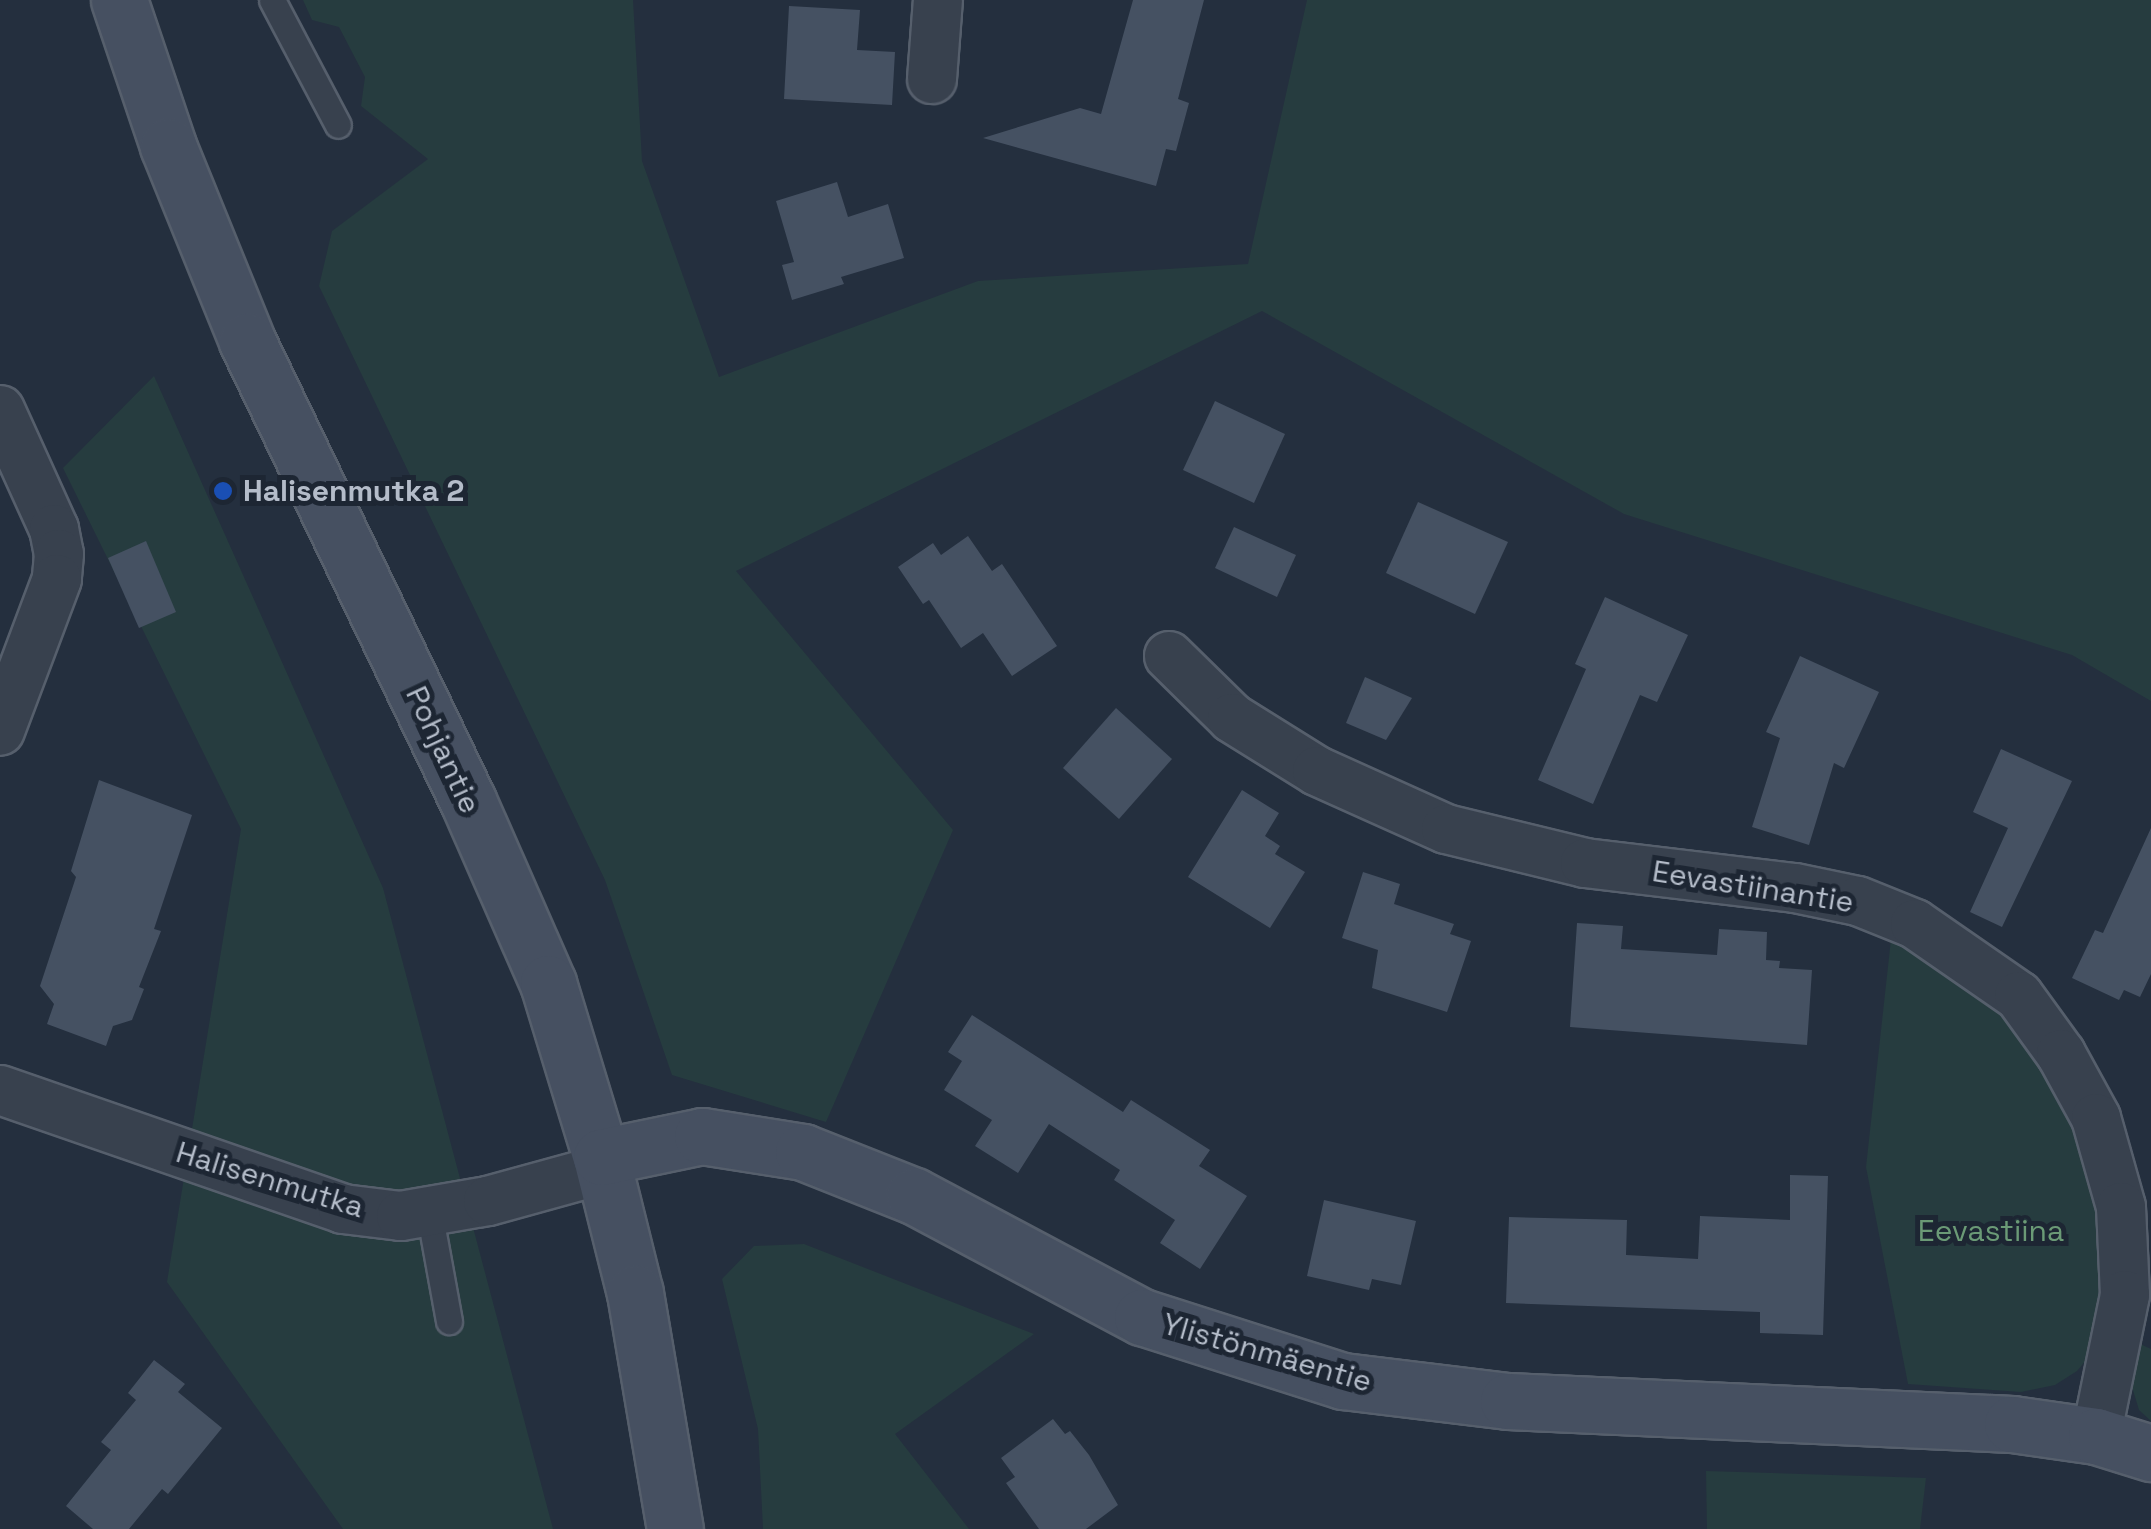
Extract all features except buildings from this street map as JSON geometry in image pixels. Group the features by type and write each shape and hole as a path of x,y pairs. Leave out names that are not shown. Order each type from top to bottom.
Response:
{"street":[{"name":"Pohjantie","path":"118,0 168,146 247,342 468,801 548,983 602,1163 635,1293 675,1529"},
{"path":"932,79 938,0"},
{"path":"0,410 54,529 59,554 57,579 0,731"},
{"name":"Eevastiinantie","path":"1169,656 1232,718 1317,771 1446,828 1584,863 1796,888 1858,901 1916,924 2019,996 2061,1054 2096,1118 2121,1207 2124,1295 2096,1436"},
{"name":"Halisenmutka","path":"0,1090 343,1208 401,1216 602,1163"},
{"name":"Ylistönmäentie","path":"602,1163 702,1136 803,1152 914,1196 1142,1318 1343,1381 1508,1401 2012,1424 2096,1436 2151,1453"}],"lane":[{"path":"272,0 338,125"},
{"path":"429,1211 449,1321"}],"green space":[{"path":"303,0 633,0 642,161 719,377 978,281 1248,264 1307,0 2151,0 2151,701 2072,655 1624,514 1262,311 736,571 953,830 826,1122 672,1075 605,880 319,286 332,231 428,159 361,106 365,77 339,27 312,20"},
{"path":"154,376 383,888 553,1529 343,1529 167,1282 241,829 63,468"},
{"name":"Eevastiina","path":"1892,930 2007,1012 2078,1125 2101,1211 2104,1301 2093,1352 2077,1371 2055,1385 2021,1392 1908,1384 1866,1167"},
{"path":"804,1244 1034,1334 895,1434 969,1529 763,1529 758,1429 722,1279 754,1246"},
{"path":"2136,1342 2151,1349 2151,1421 2139,1410 2129,1377"},
{"path":"1706,1471 1926,1478 1920,1529 1707,1529"}],"place":[{"name":"Halisenmutka 2","path":"223,491"}]}
